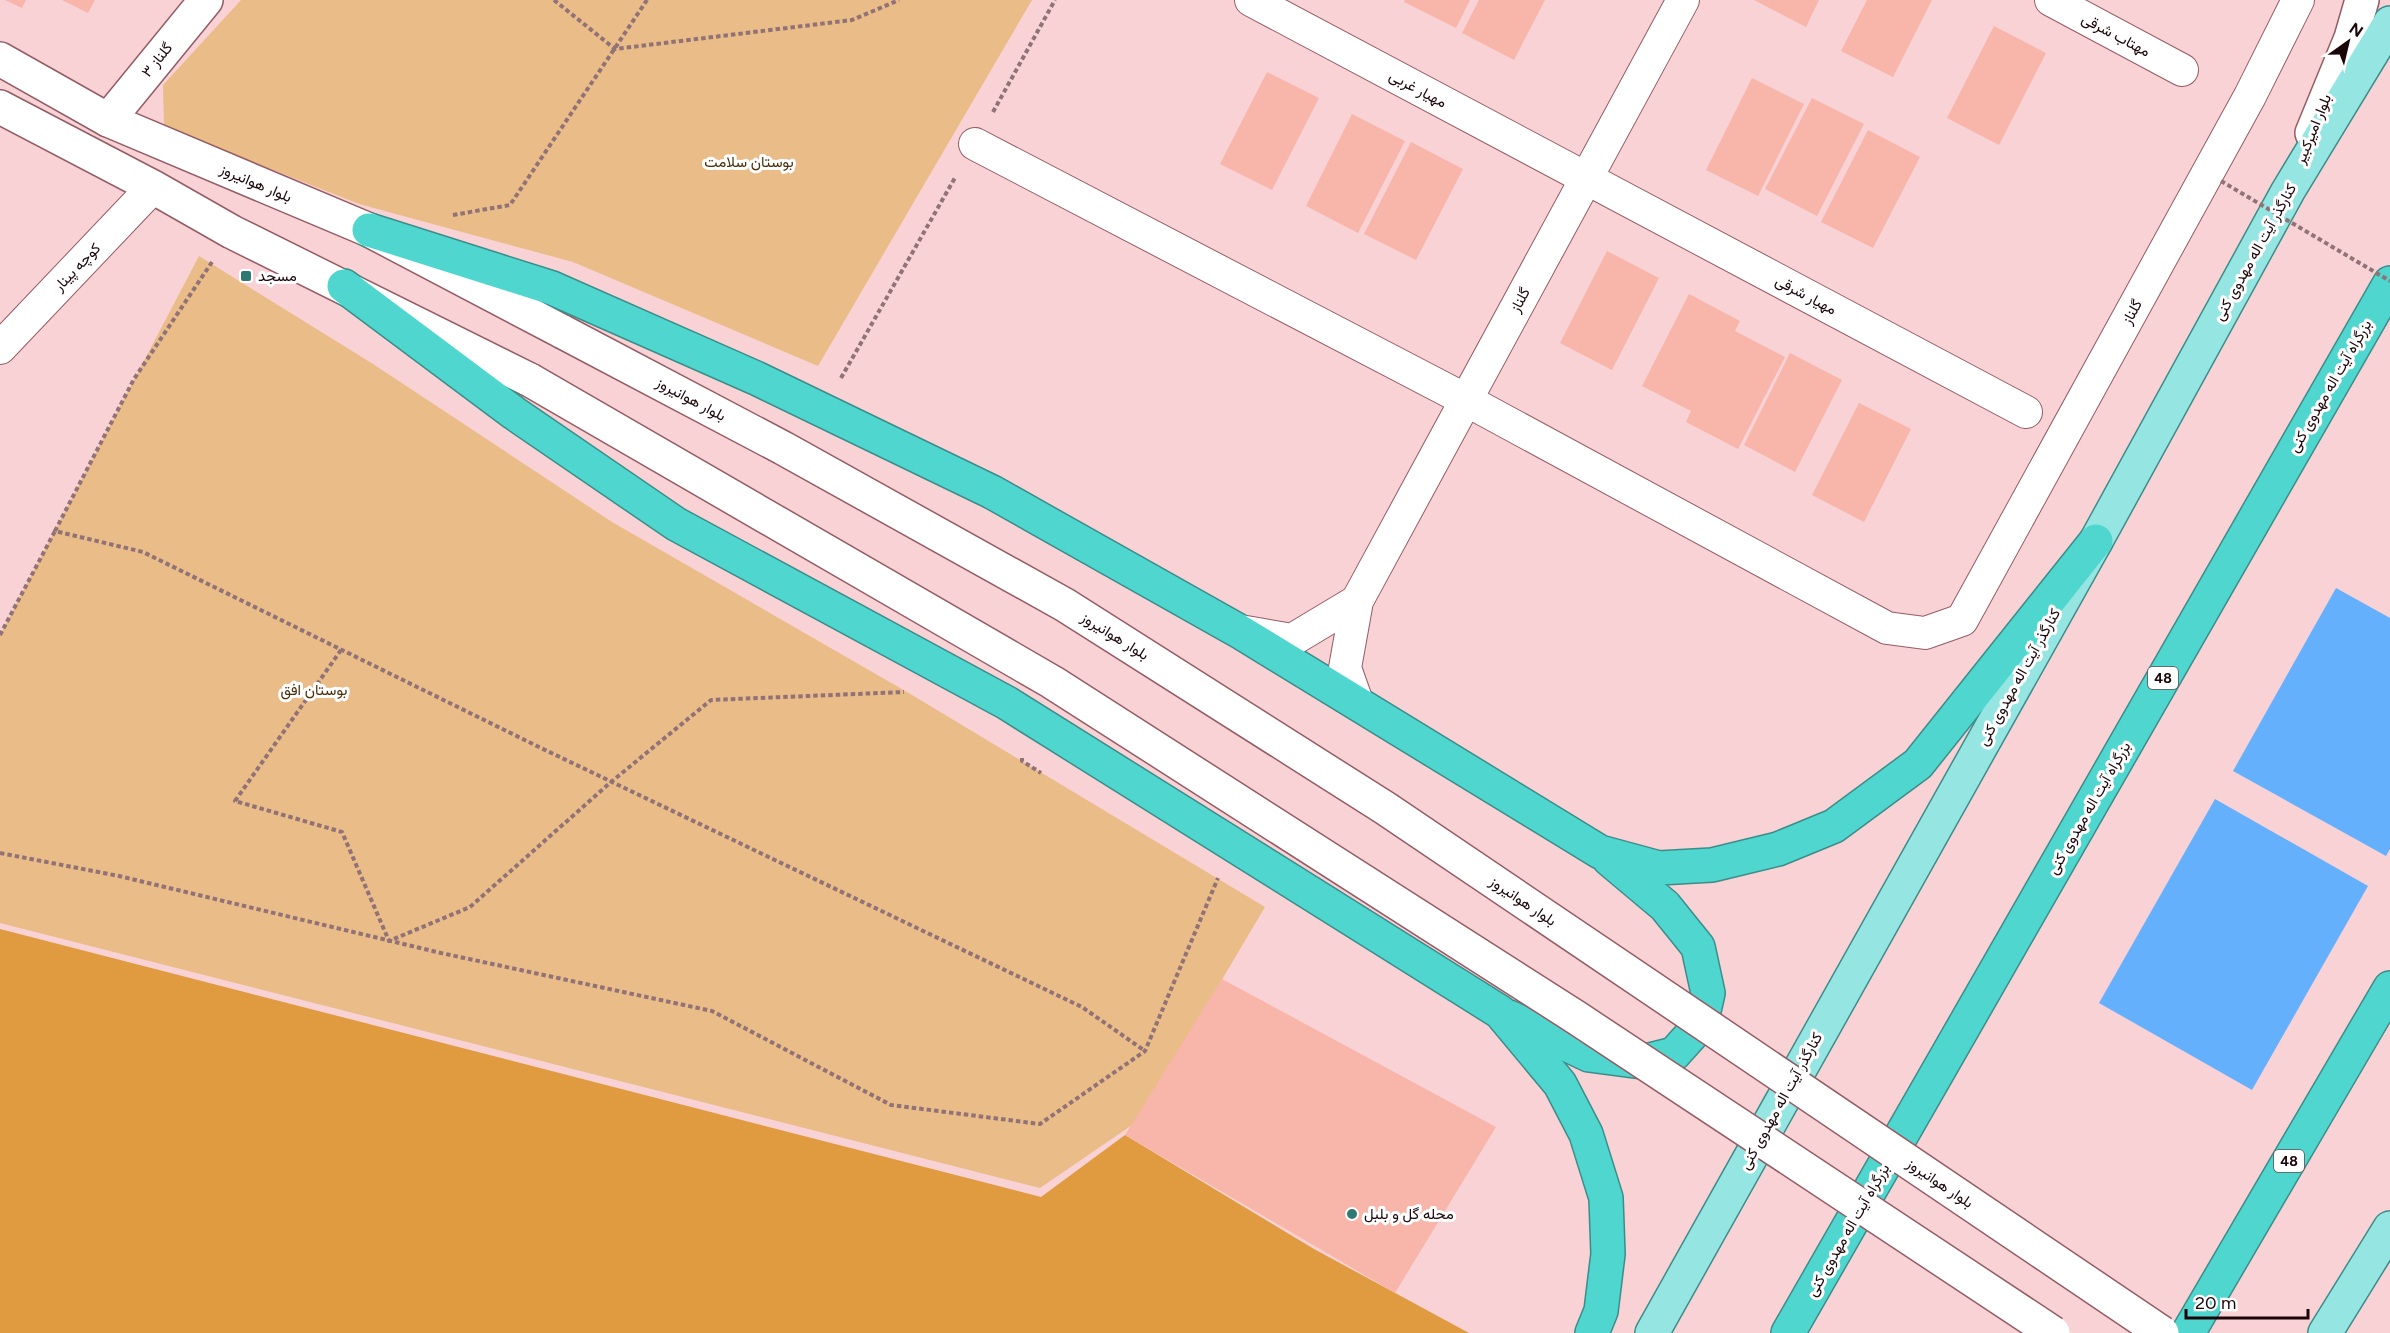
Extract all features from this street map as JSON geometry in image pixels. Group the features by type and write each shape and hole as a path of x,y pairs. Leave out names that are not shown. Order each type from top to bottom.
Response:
{"highway":[{"path":"344,286 514,413 676,524 1007,703 1500,1012 1589,1055 1641,1062 1674,1054 1701,1024 1708,993 1698,947 1665,906 1600,852 1237,630 992,492 758,379 552,288 369,230"},
{"name":"بزرگراه آیت اله مهدوی کنی","path":"1788,1333 2390,282"},
{"path":"1600,852 1659,868 1712,865 1778,849 1834,826 1918,764 2096,541"},
{"name":"48","path":"2188,1333 2390,988"},
{"path":"1500,1012 1560,1084 1586,1134 1606,1198 1608,1254 1601,1311 1592,1333"}],"main road":[{"name":"گلناز ۳","path":"108,120 206,0"},
{"name":"بلوار امیرکبیر","path":"2288,191 2351,38 2362,0"},
{"name":"کنارگذر آیت اله مهدوی کنی","path":"1652,1333 2096,541 2288,191 2390,23"},
{"name":"بلوار هوانیروز","path":"0,59 108,120 369,230 783,448 1065,605 1385,808 2162,1333"},
{"path":"0,107 153,187 232,232 530,380 1052,682 1577,1018 2053,1333"},
{"path":"2325,1333 2390,1228"}],"street":[{"name":"مهیار غربی","path":"1251,0 1586,179"},
{"name":"گلناز","path":"1357,601 1683,0"},
{"name":"مهتاب شرقی","path":"2051,0 2182,70"},
{"name":"گلناز","path":"1466,400 1887,627 1925,633 1962,620 2250,96 2298,0"},
{"path":"975,144 1466,400"},
{"name":"مهیار شرقی","path":"1586,179 2026,412"},
{"name":"کوچه پینار","path":"0,348 153,187"},
{"path":"1237,630 1292,640 1357,601"},
{"path":"1357,601 1345,668 1357,702"}],"path":[{"path":"554,0 615,49 852,20 899,0"},
{"path":"452,216 510,205 647,0"},
{"path":"840,378 1055,0"},
{"path":"2221,181 2390,282"},
{"path":"0,635 134,379 232,232"},
{"path":"54,531 143,552 611,782 1082,1007 1145,1051"},
{"path":"341,650 235,801 342,832 389,941"},
{"path":"389,941 470,907 611,782 711,700 908,692"},
{"path":"1007,703 1022,761 1043,774"},
{"path":"0,854 119,876 389,941 712,1011 891,1105 1040,1124 1145,1051 1218,878 1209,873"}],"green space":[{"name":"بوستان سلامت","path":"241,0 1032,0 818,366 573,262 359,204 164,127 163,85"},
{"name":"بوستان افق","path":"199,256 373,364 612,522 907,692 1265,907 1138,1121 1040,1188 0,923 0,635"}],"shaded area":[{"path":"0,929 1041,1197 1125,1135 1314,1249 1469,1333 0,1333"}],"water":[{"path":"2336,588 2390,618 2390,849 2386,856 2233,771"},
{"path":"2215,799 2368,886 2252,1090 2099,1003"}],"building":[{"path":"5,0 26,0 22,8"},
{"path":"62,0 95,0 88,13"},
{"path":"1405,0 1470,0 1456,28 1404,2"},
{"path":"1479,0 1545,0 1514,60 1462,33"},
{"path":"1754,0 1819,0 1806,27"},
{"path":"1867,0 1932,0 1893,77 1841,51"},
{"path":"1994,26 2046,53 1999,145 1947,118"},
{"path":"1267,72 1319,98 1272,190 1220,164"},
{"path":"1752,78 1804,104 1758,196 1706,170"},
{"path":"1812,98 1864,124 1817,216 1765,189"},
{"path":"1352,114 1405,141 1358,233 1306,206"},
{"path":"1868,130 1920,157 1873,248 1821,222"},
{"path":"1411,142 1463,169 1416,260 1364,234"},
{"path":"1607,251 1659,278 1612,370 1560,343"},
{"path":"1689,294 1740,321 1735,331 1785,357 1738,449 1686,422 1691,411 1642,386"},
{"path":"1790,353 1842,380 1795,472 1744,445"},
{"path":"1859,403 1911,429 1864,522 1812,495"},
{"name":"محله گل و بلبل","path":"1222,979 1496,1127 1395,1293 1125,1135"}],"place":[{"name":"مسجد","path":"246,276"},
{"name":"محله گل و بلبل","path":"1352,1214"}]}
